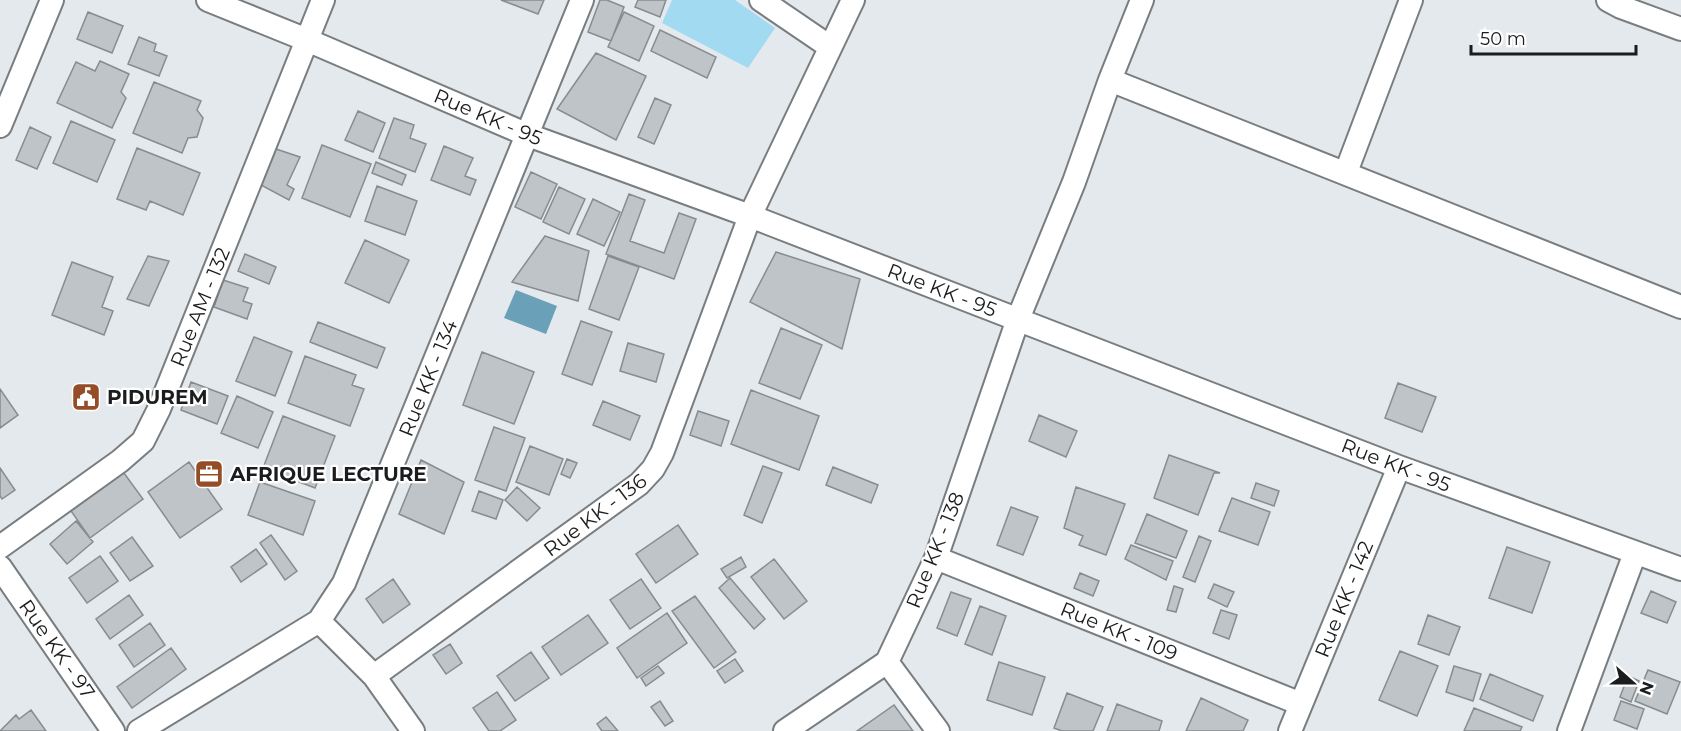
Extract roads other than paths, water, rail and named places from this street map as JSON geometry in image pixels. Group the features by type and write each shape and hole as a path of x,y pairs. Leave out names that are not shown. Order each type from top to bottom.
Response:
{"street":[{"path":"0,126 52,0"},
{"name":"Rue KK - 95","path":"208,0 528,135 750,216 1399,467 1681,569"},
{"name":"Rue AM - 132","path":"0,547 120,461 143,441 159,409 323,0"},
{"name":"Rue KK - 134","path":"139,731 319,621 333,603 344,583 582,0"},
{"path":"761,0 830,47"},
{"name":"Rue KK - 136","path":"374,676 639,484 653,469 662,453 750,216 853,0"},
{"name":"Rue KK - 138","path":"887,662 936,558 1018,319 1074,182 1110,80 1142,0"},
{"path":"1346,172 1412,0"},
{"path":"1608,0 1681,29"},
{"path":"1110,80 1681,307"},
{"name":"Rue KK - 142","path":"1290,731 1399,467"},
{"path":"1569,731 1635,553"},
{"name":"Rue KK - 109","path":"936,558 1301,704"},
{"name":"Rue KK - 97","path":"0,567 113,731"},
{"path":"319,621 374,676 412,731"},
{"path":"785,731 887,662 938,731"}],"place":[{"name":"PIDUREM","path":"86,397"},
{"name":"AFRIQUE LECTURE","path":"209,474"}]}
